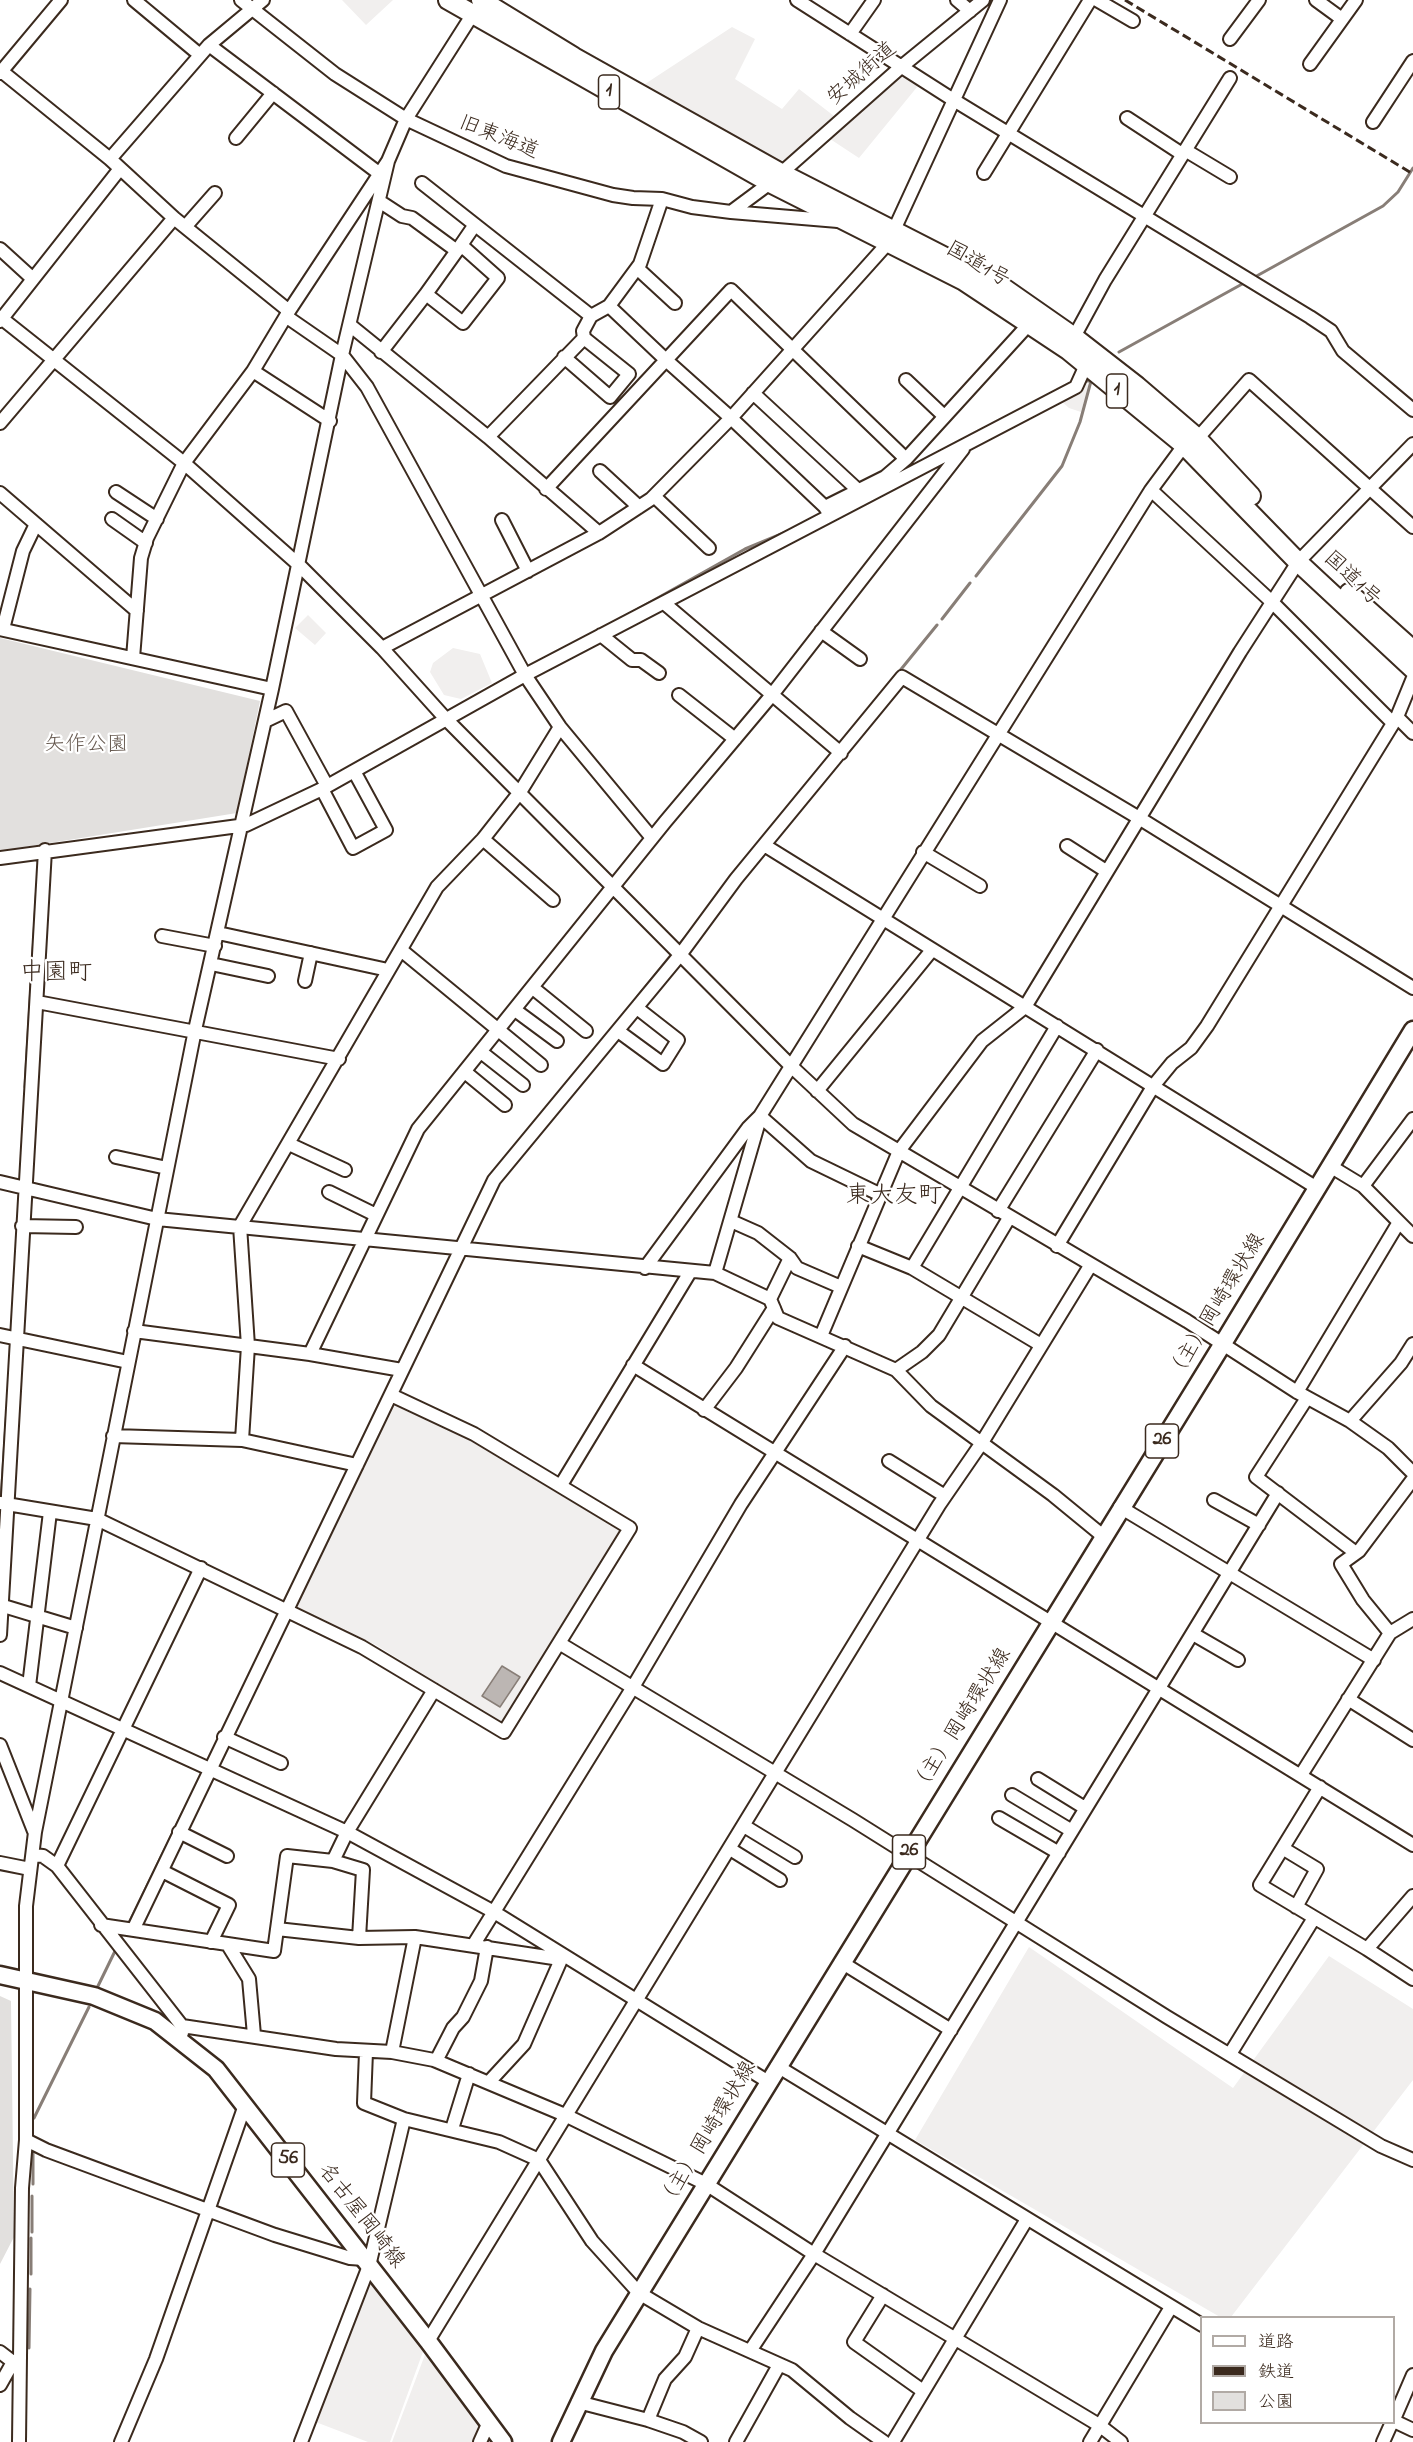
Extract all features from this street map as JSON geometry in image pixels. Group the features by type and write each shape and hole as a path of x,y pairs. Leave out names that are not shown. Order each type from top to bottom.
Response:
{"highway":[{"name":"国道1号","path":"448,0 479,4 776,178 846,222 891,236 1068,350 1191,440"},
{"name":"国道1号","path":"776,178 891,236 998,284 1074,337 1191,440 1302,558 1413,669"},
{"name":"国道1号","path":"1302,558 1413,650"}],"main road":[{"name":"（主）岡崎環状線","path":"561,2442 604,2350 1413,1030"},
{"name":"名古屋岡崎線","path":"0,1975 94,1996 182,2034 216,2069 245,2105 428,2341 503,2442"}],"street":[{"path":"61,0 0,71 110,159 119,170 174,218 288,314 342,355 367,387 525,675 560,727 652,838"},
{"path":"134,0 200,56"},
{"path":"110,159 246,4 263,0"},
{"path":"797,0 952,99 1331,332 1343,351 1413,410"},
{"path":"850,34 874,0"},
{"path":"957,0 970,10"},
{"name":"安城街道","path":"776,178 901,67 983,0"},
{"path":"382,648 483,596 639,507 654,496 731,418 891,236 952,99 1000,0"},
{"path":"984,173 1090,0"},
{"path":"1097,0 1133,21"},
{"path":"1230,39 1259,0"},
{"path":"1316,0 1342,19"},
{"path":"1310,64 1356,0"},
{"name":"旧東海道","path":"246,4 335,74 406,119 506,166 613,195 662,199 692,207 731,212 846,222"},
{"path":"133,658 141,558 184,463 253,371 380,174 406,119 479,4"},
{"path":"209,45 380,174"},
{"path":"1373,122 1413,61"},
{"path":"1074,337 1105,279 1230,78"},
{"path":"236,138 273,93"},
{"path":"1127,117 1230,177"},
{"path":"20,2442 17,2363 22,2188 26,2140 26,1906 35,1832 195,1030 218,933 239,826 272,689 342,355 351,326 388,161"},
{"path":"119,170 1,319 184,463 299,565 382,648 445,718 791,1066 853,1124 1302,1395 1350,1421 1388,1448 1413,1473"},
{"path":"731,212 776,178"},
{"path":"422,183 591,316"},
{"path":"185,227 215,193"},
{"path":"564,357 610,397 629,374 584,338 583,332 591,316 609,306 637,268 662,199"},
{"path":"379,201 402,216 412,218 459,248 498,278 464,323 426,294"},
{"path":"0,423 174,218"},
{"path":"381,352 474,226"},
{"path":"0,249 33,279"},
{"path":"637,268 675,303"},
{"path":"546,489 731,290 906,459"},
{"path":"609,306 828,511"},
{"path":"828,511 885,477 906,459 1029,324"},
{"path":"351,326 488,437 598,532"},
{"path":"488,437 584,338"},
{"path":"0,858 45,850 239,826 325,788 445,718 664,603 828,511 1076,387 1086,365"},
{"path":"253,371 330,421"},
{"path":"906,380 944,416"},
{"path":"645,1268 748,1128 760,1116 1151,490 1191,440 1249,380 1413,527"},
{"path":"753,393 859,491"},
{"path":"310,1354 418,1130 652,838 771,696 966,444"},
{"path":"821,1336 899,1151 982,1041 1025,1007 1106,871 1302,558 1413,444"},
{"path":"600,471 639,507"},
{"path":"1151,490 1395,720 1413,733"},
{"path":"116,492 157,519"},
{"path":"0,493 137,611"},
{"path":"654,496 709,548"},
{"path":"112,519 146,543"},
{"path":"502,520 528,571"},
{"path":"36,524 23,551 2,629 272,689"},
{"path":"664,603 771,696 842,753"},
{"path":"821,631 861,659"},
{"path":"602,635 632,660 641,660 659,673"},
{"path":"119,1947 162,1871 208,1769 494,1180 680,955 764,845 842,753 902,677 1139,818 1413,988"},
{"path":"1057,1246 1154,1085 1172,1063 1191,1048 1202,1033 1395,720 1413,678"},
{"path":"678,695 735,739"},
{"path":"265,720 286,711 353,848 387,830 354,771"},
{"path":"242,1440 248,1346 240,1226 437,887 483,839 520,792 560,727"},
{"path":"483,839 553,900"},
{"path":"764,845 1317,1188"},
{"path":"1066,846 1106,871"},
{"path":"0,1635 3,1503 17,1338 45,850"},
{"path":"923,852 980,886"},
{"path":"218,933 388,970"},
{"path":"162,936 215,946"},
{"path":"401,950 541,1065"},
{"path":"817,1091 932,950"},
{"path":"305,981 311,953"},
{"path":"211,964 268,976"},
{"path":"533,988 586,1031"},
{"path":"37,1002 339,1059"},
{"path":"618,1031 663,1064 678,1040 637,1008"},
{"path":"515,1010 557,1041"},
{"path":"912,1268 1057,1026"},
{"path":"896,1370 921,1352 939,1335 961,1298 1003,1214 1096,1050"},
{"path":"481,1052 523,1085"},
{"path":"465,1072 505,1105"},
{"path":"760,1116 811,1161 879,1194"},
{"path":"716,1273 760,1116"},
{"path":"1363,1186 1413,1119"},
{"path":"289,1144 345,1170"},
{"path":"116,1157 167,1168"},
{"path":"1330,1166 1363,1186 1413,1236"},
{"path":"0,1182 157,1219 645,1268 716,1273 772,1304 778,1317 896,1370 931,1406 1053,1496 1102,1536"},
{"path":"329,1192 376,1215"},
{"path":"731,1221 758,1233 790,1258 797,1268 841,1287"},
{"path":"1356,1553 1256,1477 1399,1222"},
{"path":"22,1226 76,1227"},
{"path":"858,1246 912,1268 1041,1345"},
{"path":"704,1410 772,1304 790,1258"},
{"path":"428,2341 945,1496 981,1444 1090,1266"},
{"path":"561,1485 690,1272"},
{"path":"134,1331 310,1354 402,1370"},
{"path":"0,1335 128,1362"},
{"path":"1350,1421 1401,1363 1413,1344"},
{"path":"474,1944 775,1452 845,1346"},
{"path":"633,1365 917,1542 1320,1786 1413,1845"},
{"path":"3,1503 97,1519 362,1647 504,1732 630,1528 474,1434 391,1395"},
{"path":"113,1436 242,1440 357,1465"},
{"path":"890,1461 945,1496"},
{"path":"1390,1633 1363,1600 1341,1564 1356,1553 1413,1479"},
{"path":"750,2351 814,2254 1278,1493"},
{"path":"1214,1500 1259,1525"},
{"path":"1120,1507 1229,1575 1374,1660"},
{"path":"29,1686 50,1512"},
{"path":"57,1866 201,1568"},
{"path":"1,1605 76,1628"},
{"path":"1301,1775 1390,1633 1413,1619"},
{"path":"1192,1634 1238,1660"},
{"path":"559,1643 1381,2146 1413,2160"},
{"path":"0,1673 347,1832 494,1912 561,1957 636,2000 767,2081"},
{"path":"333,1861 347,1832 434,1690"},
{"path":"1348,1699 1413,1740"},
{"path":"224,1737 281,1763"},
{"path":"0,1745 35,1832"},
{"path":"1038,1779 1085,1808"},
{"path":"1320,1786 1284,1849 1260,1885 1413,1979"},
{"path":"1011,1795 1072,1831"},
{"path":"999,1818 1059,1853"},
{"path":"744,1826 795,1857"},
{"path":"178,1832 227,1856"},
{"path":"730,1849 780,1880"},
{"path":"1284,1849 1317,1869 1296,1907"},
{"path":"33,1855 43,1856 57,1866 182,2034 254,2035 366,2052 392,2052 436,2061 565,2115 706,2184 814,2254 1099,2426 1121,2442"},
{"path":"101,1925 274,1951 287,1856 333,1861 363,1870 359,1938"},
{"path":"0,1863 30,1869"},
{"path":"162,1871 229,1905 212,1942"},
{"path":"1367,1949 1413,1896"},
{"path":"1230,2054 1314,1918"},
{"path":"277,1929 359,1938 415,1937 561,1957"},
{"path":"392,2052 415,1937"},
{"path":"228,1945 249,1979 254,2035"},
{"path":"436,2061 453,2028 463,2017 480,1981 487,1947"},
{"path":"489,2082 524,2044 561,1957"},
{"path":"841,1962 951,2030"},
{"path":"366,2052 364,2103 404,2119 499,2142 538,2160 592,2241 639,2293 698,2328 792,2370 850,2418 884,2442"},
{"path":"777,2066 1200,2324"},
{"path":"452,2129 469,2074"},
{"path":"121,2442 156,2359 245,2105"},
{"path":"301,2442 367,2262 404,2119"},
{"path":"26,2140 45,2150 275,2235 367,2262"},
{"path":"893,2442 1027,2219"},
{"path":"883,2295 854,2342 923,2391"},
{"path":"1090,2442 1171,2307"},
{"path":"648,2420 665,2379 685,2357 698,2328"},
{"path":"0,2352 17,2363"},
{"path":"0,2385 17,2363"},
{"path":"736,2442 779,2364"},
{"path":"1395,2416 1413,2375"},
{"path":"578,2402 648,2420 693,2440"},
{"path":"480,2442 489,2422"},
{"path":"1395,2422 1413,2430"},
{"path":"1383,2442 1392,2424"}],"shaded area":[{"path":"342,0 393,0 366,25"},
{"path":"732,27 755,39 735,79 782,109 799,89 834,116 781,173 645,84"},
{"path":"901,67 922,81 859,158 824,135"},
{"path":"1082,383 1087,383 1088,386 1081,412 1069,408 1060,400"},
{"path":"308,615 326,633 315,645 295,628"},
{"path":"453,648 480,654 492,683 461,699 444,695 430,672 433,663"},
{"path":"396,1403 465,1437 622,1530 501,1722 376,1645 297,1608 295,1604"},
{"path":"502,1666 520,1677 500,1707 482,1696"},
{"path":"1029,1947 1233,2088 1329,1956 1413,2009 1413,2080 1232,2316 1218,2316 915,2140"},
{"path":"369,2278 424,2349 390,2442 368,2442 313,2421"},
{"path":"426,2352 481,2428 476,2442 392,2442"}],"green space":[{"name":"矢作公園","path":"0,638 260,701 237,813 0,851"},
{"path":"0,1996 11,2001 14,2237 0,2264"}],"waterway":[{"path":"1253,278 1383,206 1398,192 1413,168"},
{"path":"1119,352 1244,283"},
{"path":"976,576 1062,466 1080,422 1091,381 1083,381"},
{"path":"622,618 745,549 786,532"},
{"path":"942,619 970,583"},
{"path":"898,673 937,625"},
{"path":"25,1087 37,884"},
{"path":"678,946 689,933"},
{"path":"638,996 672,954"},
{"path":"1,1500 7,1408"},
{"path":"0,1506 0,1517"},
{"path":"128,1925 183,1812"},
{"path":"98,1986 117,1947"},
{"path":"34,2118 89,2007"},
{"path":"33,2153 33,2184"},
{"path":"32,2196 32,2232"},
{"path":"31,2238 31,2274"},
{"path":"29,2348 30,2289"}],"railway":[{"path":"1125,0 1413,174"}],"district":[{"name":"中園町","path":"56,975"},
{"name":"東大友町","path":"894,1198"}]}
